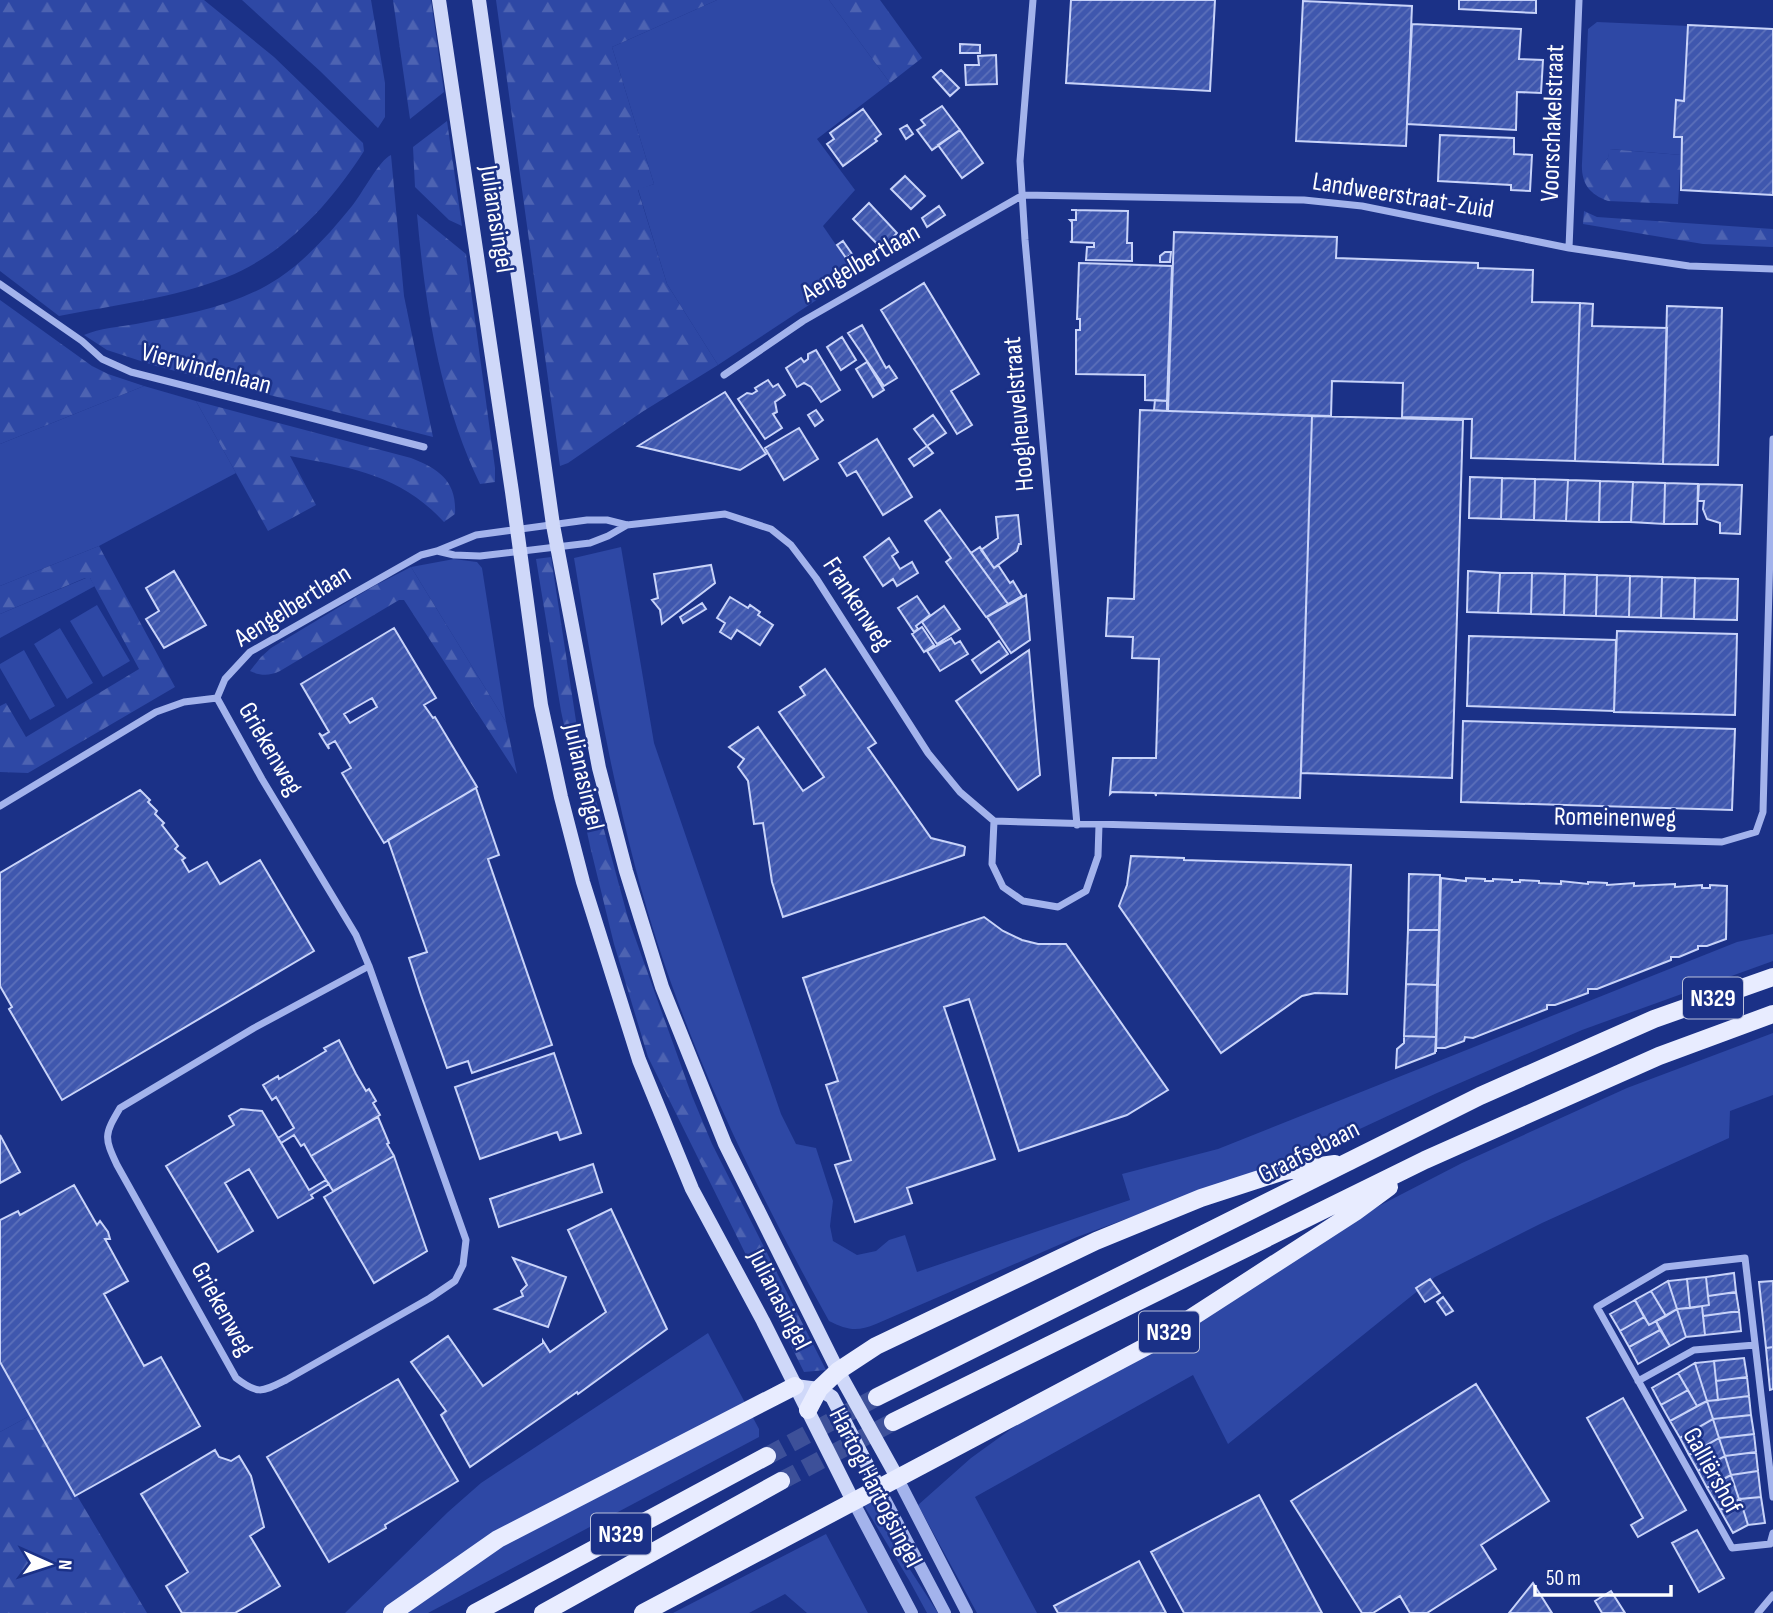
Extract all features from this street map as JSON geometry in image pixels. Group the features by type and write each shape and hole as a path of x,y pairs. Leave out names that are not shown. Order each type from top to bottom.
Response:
{"main road":[{"name":"Julianasingel","path":"439,0 518,530 541,705 583,882 635,1047 692,1189 795,1385 819,1389"},
{"name":"Julianasingel","path":"479,0 553,525 599,768 626,871 662,987 725,1144 838,1371 898,1479"},
{"name":"Graafsebaan","path":"877,1397 1480,1096 1654,1019 1773,977"},
{"name":"N329","path":"893,1422 1425,1160 1659,1056 1773,1014"},
{"name":"N329","path":"643,1613 1149,1345 1355,1212 1425,1160"},
{"name":"N329","path":"808,1410 819,1389 838,1371 876,1346 1072,1253 1201,1198 1284,1171 1349,1162"},
{"name":"N329","path":"392,1613 498,1539 795,1385"},
{"name":"Hartog Hartogsingel","path":"795,1385 853,1501"},
{"path":"819,1389 832,1397 879,1488"},
{"name":"N329","path":"475,1613 767,1456"},
{"name":"N329","path":"543,1613 781,1481"}],"street":[{"name":"Hoogheuvelstraat","path":"1033,0 1020,161 1077,825"},
{"name":"Voorschakelstraat","path":"1569,248 1579,0"},
{"name":"Aengelbertlaan","path":"724,375 803,321 1023,195"},
{"name":"Landweerstraat-Zuid","path":"1023,195 1304,200 1362,206 1569,248 1689,266 1773,269"},
{"name":"Vierwindenlaan","path":"0,284 82,341 102,359 131,372 424,447"},
{"name":"Romeinenweg","path":"1077,825 1722,842 1756,832 1763,812 1773,439"},
{"name":"Frankenweg","path":"518,530 607,520 627,525 724,514 771,529 791,545 816,578 928,753 960,792 994,821"},
{"name":"Frankenweg","path":"520,551 590,543 627,525"},
{"name":"Aengelbertlaan","path":"217,698 225,679 250,652 407,561 476,535 518,530"},
{"name":"Aengelbertlaan","path":"437,551 480,556 520,551"},
{"path":"0,806 156,712 184,702 217,698"},
{"name":"Griekenweg","path":"217,698 262,779 356,935 369,966 466,1240 463,1265 455,1281 268,1390 251,1390 236,1378 117,1165 108,1145 107,1129 120,1108 254,1028 369,966"},
{"path":"1077,825 994,821 992,864 1003,887 1023,901 1058,907 1086,891 1098,856 1099,825"},
{"name":"Galliërshof","path":"1773,1497 1745,1258 1665,1267 1597,1307 1732,1548 1771,1546 1773,1533"},
{"path":"1638,1381 1693,1350 1755,1345"},
{"name":"Hartog Hartogsingel","path":"898,1479 967,1613"},
{"name":"Hartog Hartogsingel","path":"879,1488 945,1613"},
{"name":"Hartog Hartogsingel","path":"853,1501 912,1613"},
{"path":"1758,1613 1773,1595"}],"green space":[{"path":"0,0 204,0 274,57 363,143 364,151 337,189 305,225 268,255 248,267 186,290 59,316 0,271"},
{"path":"242,0 371,0 385,83 385,117 378,128 320,71"},
{"path":"393,0 431,0 444,92 410,119"},
{"path":"496,0 717,0 612,47 654,184 638,190 667,284 718,365 560,466"},
{"path":"717,0 829,0 890,83 817,139 855,190 823,226 856,274 718,365 667,284 638,189 654,184 612,47"},
{"path":"829,0 880,0 922,58 890,83"},
{"path":"1597,22 1689,26 1681,155 1610,149 1604,163 1582,163 1588,29"},
{"path":"447,121 462,226 449,220 415,187 413,147"},
{"path":"1609,149 1681,155 1678,204 1608,201 1596,195 1585,182 1582,163 1604,163"},
{"path":"391,155 404,296 433,437 156,366 107,350 84,335 210,308 263,288 289,271 318,245 352,206 381,163"},
{"path":"1584,211 1597,217 1773,229 1773,247 1703,244 1583,224"},
{"path":"417,214 466,254 495,482 480,484 454,420 436,352"},
{"path":"0,300 92,366 144,386 0,444"},
{"path":"144,386 196,401 236,473 99,546 0,586 0,444"},
{"path":"196,401 421,462 438,472 449,485 453,493 455,514 444,522 410,493 392,483 373,475 290,456 316,505 268,531"},
{"path":"99,546 175,687 28,773 0,772 0,706 6,703 26,737 139,669 90,578 0,614 0,586"},
{"path":"621,547 654,743 781,1114 796,1144 816,1148 833,1201 830,1226 833,1241 857,1255 876,1251 889,1240 905,1235 917,1272 1130,1200 1122,1174 1218,1149 1737,942 1773,934 1773,961 1582,1030 1319,1148 1077,1237 876,1324 858,1329 841,1326 829,1321 799,1267 718,1101 673,987 636,870 601,715 574,558"},
{"path":"551,557 578,734 628,918 712,1144 826,1370 804,1372 648,1057 614,944 561,711 536,559"},
{"path":"454,559 477,562 482,568 506,722 411,567"},
{"path":"411,567 506,722 517,774 404,600 399,600 280,671 265,675 250,671 271,648"},
{"path":"90,578 95,586 0,638 0,614"},
{"path":"97,605 130,661 103,677 70,621"},
{"path":"60,628 93,683 67,699 34,644"},
{"path":"24,650 55,706 30,720 0,668 0,664"},
{"path":"1773,1033 1773,1095 1730,1111 1729,1138 1542,1223 1435,1277 1228,1444 1193,1375 975,1497 1037,1613 977,1613 918,1505 971,1458 1025,1419 1371,1210 1462,1163 1627,1088"},
{"path":"708,1333 759,1429 759,1437 428,1613 345,1613 481,1483"},
{"path":"0,1354 33,1414 0,1432"},
{"path":"33,1414 79,1499 147,1613 0,1613 0,1432"},
{"path":"872,1498 898,1551 938,1613 927,1613 863,1504"},
{"path":"826,1534 868,1613 807,1613 785,1594 749,1613 673,1613"}],"building":[{"path":"1071,0 1215,0 1210,91 1066,83"},
{"path":"1459,0 1536,0 1536,13 1459,9"},
{"path":"1303,1 1412,6 1406,146 1296,141"},
{"path":"1412,24 1521,29 1519,59 1543,60 1541,93 1517,92 1516,130 1407,124"},
{"path":"1688,25 1773,29 1773,195 1681,190 1682,137 1674,137 1676,100 1684,101"},
{"path":"960,44 980,45 980,53 960,53"},
{"path":"996,55 997,84 966,85 965,65 979,65 978,56"},
{"path":"941,70 959,88 950,96 933,77"},
{"path":"942,106 960,130 932,150 917,130 925,125 921,120"},
{"path":"863,109 881,134 875,139 877,141 843,166 827,144 834,139 830,133"},
{"path":"907,125 913,134 906,139 900,129"},
{"path":"960,130 983,163 962,178 938,145"},
{"path":"1440,135 1514,138 1514,154 1532,155 1530,191 1511,190 1511,185 1438,181"},
{"path":"905,176 925,196 911,209 891,189"},
{"path":"869,203 897,233 882,249 853,219"},
{"path":"939,206 945,215 927,227 922,218"},
{"path":"1076,210 1128,211 1127,243 1132,243 1132,261 1086,260 1087,247 1094,247 1094,243 1070,242 1070,220 1076,220"},
{"path":"1174,232 1337,237 1336,258 1478,263 1478,268 1533,270 1532,302 1580,303 1575,461 1471,458 1472,419 1402,417 1403,383 1332,381 1331,416 1168,411"},
{"path":"843,241 852,254 846,258 837,245"},
{"path":"1171,252 1170,262 1160,262 1160,256"},
{"path":"1079,263 1172,266 1167,401 1145,400 1145,375 1076,374 1076,330 1080,330 1080,319 1077,319"},
{"path":"924,283 979,374 951,391 972,425 957,434 881,310"},
{"path":"1580,303 1593,304 1592,326 1667,328 1663,464 1575,461"},
{"path":"1667,306 1722,308 1718,465 1663,464"},
{"path":"862,325 886,368 889,366 897,378 884,386 848,333"},
{"path":"842,337 856,360 841,370 827,347"},
{"path":"816,350 840,390 821,402 811,387 804,383 797,387 786,368 801,358 804,362 808,359 808,354"},
{"path":"867,362 884,390 873,397 856,369"},
{"path":"768,380 773,387 778,384 785,395 775,402 777,412 773,414 782,428 765,439 738,399 757,391 755,388"},
{"path":"725,392 766,454 740,470 638,446"},
{"path":"1155,400 1167,401 1167,411 1154,410"},
{"path":"816,410 823,420 815,426 808,415"},
{"path":"1140,410 1312,416 1300,798 1110,794 1113,758 1156,758 1159,659 1132,658 1133,637 1106,636 1108,598 1134,599"},
{"path":"933,415 946,433 927,446 914,429"},
{"path":"1312,416 1463,420 1452,778 1301,773"},
{"path":"799,428 818,459 784,480 765,448"},
{"path":"877,439 912,497 883,515 856,471 847,476 839,463"},
{"path":"927,446 933,453 914,466 909,459"},
{"path":"1470,477 1502,478 1501,519 1469,518"},
{"path":"1502,478 1535,479 1534,520 1501,519"},
{"path":"1535,479 1568,480 1566,521 1534,520"},
{"path":"1568,480 1600,481 1599,522 1566,521"},
{"path":"1600,481 1633,482 1631,522 1599,522"},
{"path":"1633,482 1665,483 1664,524 1631,522"},
{"path":"1665,483 1698,484 1697,524 1664,524"},
{"path":"1699,484 1742,485 1740,534 1720,533 1720,523 1707,519 1703,509 1704,501 1698,501"},
{"path":"940,510 1008,604 986,617 946,562 951,558 925,521"},
{"path":"1018,515 1021,544 1017,551 994,568 981,550 998,538 996,517"},
{"path":"889,538 898,552 892,556 900,569 912,562 918,573 897,586 893,579 883,586 864,557"},
{"path":"980,547 994,568 998,565 1022,596 1008,604 971,553"},
{"path":"711,565 715,583 662,624 660,610 652,600 658,598 654,574"},
{"path":"174,571 206,625 164,648 146,619 159,611 146,588"},
{"path":"1468,571 1500,573 1498,613 1467,612"},
{"path":"1500,573 1532,573 1531,614 1498,613"},
{"path":"1532,573 1565,574 1564,615 1531,614"},
{"path":"1565,574 1597,575 1596,616 1564,615"},
{"path":"1597,575 1630,576 1629,617 1596,616"},
{"path":"1630,576 1662,577 1661,618 1629,617"},
{"path":"1662,577 1695,578 1694,619 1661,618"},
{"path":"1695,578 1738,579 1737,620 1694,619"},
{"path":"1026,595 1030,640 1011,653 987,617"},
{"path":"917,596 930,615 916,626 918,629 914,632 898,608"},
{"path":"730,597 748,608 750,605 760,612 758,615 773,625 760,645 737,630 731,639 720,632 725,623 717,618"},
{"path":"702,603 706,609 683,623 680,617"},
{"path":"944,606 960,629 937,644 922,622"},
{"path":"922,627 934,645 924,652 912,634"},
{"path":"394,628 436,698 424,705 433,718 435,717 477,787 384,843 342,773 351,768 335,741 328,745 329,749 319,733 322,736 329,732 301,684","holes":["372,698 377,707 350,723 344,714"]},
{"path":"1617,631 1737,634 1735,715 1614,712"},
{"path":"1469,636 1616,640 1614,711 1467,706"},
{"path":"951,638 955,644 960,641 968,654 940,671 927,651"},
{"path":"999,641 1008,654 981,673 972,660"},
{"path":"1029,650 1040,775 1018,790 956,701"},
{"path":"825,669 876,743 868,748 931,838 965,847 964,855 783,917 772,882 763,823 754,824 748,781 738,767 744,759 729,747 758,727 803,791 824,777 779,712 805,695 800,687"},
{"path":"1463,721 1735,729 1732,810 1461,802"},
{"path":"476,788 499,855 488,859 552,1045 472,1073 468,1061 447,1068 409,958 427,952 388,840"},
{"path":"140,790 150,800 148,802 157,811 155,814 178,846 175,849 185,858 182,860 189,872 207,862 220,884 260,860 314,951 62,1100 9,1009 12,1007 0,986 0,873"},
{"path":"1131,856 1351,865 1347,994 1315,993 1302,996 1221,1053 1119,906 1127,885"},
{"path":"1409,874 1440,875 1439,930 1408,930"},
{"path":"1441,878 1561,884 1561,881 1607,885 1634,883 1634,886 1702,885 1702,888 1710,888 1710,885 1727,886 1726,939 1707,946 1698,946 1698,949 1679,957 1671,957 1671,960 1597,989 1588,989 1588,993 1555,1005 1547,1005 1547,1009 1473,1038 1465,1037 1464,1041 1445,1048 1436,1048"},
{"path":"984,917 1003,931 1022,940 1038,944 1066,944 1168,1090 1127,1115 1019,1151 969,999 944,1007 995,1159 907,1188 912,1203 855,1222 835,1165 851,1160 826,1085 838,1081 803,978"},
{"path":"1408,930 1439,930 1437,985 1406,984"},
{"path":"1406,984 1437,985 1436,1037 1404,1036"},
{"path":"1404,1036 1436,1037 1435,1053 1396,1068 1397,1049 1404,1043"},
{"path":"339,1040 366,1091 369,1089 376,1101 373,1103 380,1115 311,1156 304,1144 301,1146 294,1135 281,1143 278,1138 294,1128 276,1097 272,1100 263,1085 278,1076 279,1079 326,1051 324,1048"},
{"path":"554,1053 581,1133 560,1140 557,1132 480,1159 455,1087"},
{"path":"241,1109 262,1111 309,1190 326,1180 329,1184 311,1195 313,1198 278,1218 249,1169 225,1183 253,1231 218,1252 166,1166 234,1125 229,1116"},
{"path":"378,1117 394,1156 333,1191 311,1156"},
{"path":"0,1135 20,1172 0,1183"},
{"path":"394,1156 427,1251 374,1283 324,1197"},
{"path":"593,1164 602,1192 499,1227 490,1199"},
{"path":"74,1185 97,1225 100,1221 108,1232 110,1239 105,1239 128,1281 104,1294 144,1366 161,1357 200,1426 75,1496 0,1362 0,1220 18,1211 20,1215"},
{"path":"611,1209 667,1329 578,1394 577,1392 470,1467 441,1415 446,1411 411,1362 448,1336 483,1386 543,1341 550,1352 606,1312 568,1230"},
{"path":"513,1258 566,1277 548,1327 495,1309 523,1296 521,1291 527,1285"},
{"path":"1734,1273 1736,1292 1708,1296 1706,1277"},
{"path":"1706,1277 1709,1305 1690,1308 1687,1279"},
{"path":"1430,1279 1440,1293 1425,1302 1416,1288"},
{"path":"1687,1279 1690,1308 1677,1309 1668,1281"},
{"path":"1668,1281 1677,1309 1666,1316 1651,1291"},
{"path":"1773,1281 1773,1347 1766,1348 1759,1282"},
{"path":"1651,1291 1666,1316 1649,1325 1635,1300"},
{"path":"1736,1292 1739,1311 1703,1316 1702,1306 1709,1305 1708,1296"},
{"path":"1443,1297 1453,1311 1446,1315 1437,1302"},
{"path":"1635,1300 1644,1317 1620,1331 1610,1314"},
{"path":"1702,1306 1705,1335 1686,1337 1677,1309"},
{"path":"1677,1309 1686,1337 1670,1346 1656,1321"},
{"path":"1739,1311 1741,1331 1705,1335 1703,1316"},
{"path":"1644,1317 1649,1325 1656,1321 1660,1330 1629,1347 1620,1331"},
{"path":"1660,1330 1670,1346 1638,1364 1629,1347"},
{"path":"1773,1347 1773,1389 1770,1390 1766,1348"},
{"path":"1744,1358 1747,1377 1716,1381 1714,1361"},
{"path":"1714,1361 1718,1400 1707,1401 1695,1363"},
{"path":"1695,1363 1707,1401 1697,1406 1678,1373"},
{"path":"1678,1373 1688,1390 1661,1405 1652,1388"},
{"path":"1747,1377 1749,1396 1718,1400 1716,1381"},
{"path":"398,1379 458,1481 329,1562 267,1457"},
{"path":"1476,1384 1549,1501 1481,1545 1496,1569 1427,1613 1410,1613 1400,1596 1373,1613 1362,1613 1291,1501"},
{"path":"1688,1390 1697,1406 1670,1421 1661,1405"},
{"path":"1749,1396 1751,1415 1713,1419 1707,1401"},
{"path":"1623,1398 1686,1510 1638,1537 1631,1525 1643,1518 1587,1418"},
{"path":"1707,1401 1713,1419 1680,1438 1670,1421"},
{"path":"1751,1415 1754,1434 1719,1438 1713,1419"},
{"path":"1713,1419 1719,1438 1689,1455 1680,1438"},
{"path":"1754,1434 1756,1452 1725,1456 1719,1438"},
{"path":"1719,1438 1725,1456 1698,1471 1689,1455"},
{"path":"215,1450 219,1457 231,1461 239,1456 251,1476 264,1527 250,1536 280,1586 235,1613 182,1613 166,1586 188,1572 141,1494"},
{"path":"1756,1452 1758,1471 1731,1475 1725,1456"},
{"path":"1725,1456 1731,1475 1707,1488 1698,1471"},
{"path":"1758,1471 1761,1497 1739,1499 1731,1475"},
{"path":"1731,1475 1739,1499 1720,1510 1707,1488"},
{"path":"1259,1495 1322,1613 1184,1613 1151,1552"},
{"path":"1761,1497 1765,1523 1748,1525 1740,1499"},
{"path":"1740,1499 1748,1525 1733,1533 1720,1510"},
{"path":"1697,1530 1724,1578 1699,1592 1672,1543"},
{"path":"1139,1561 1166,1613 1058,1613 1054,1606"},
{"path":"1533,1583 1552,1613 1509,1613"},
{"path":"1611,1591 1625,1613 1602,1613 1595,1601"}],"tunnel":[{"path":"767,1456 877,1397"},
{"path":"781,1481 893,1422"}]}
